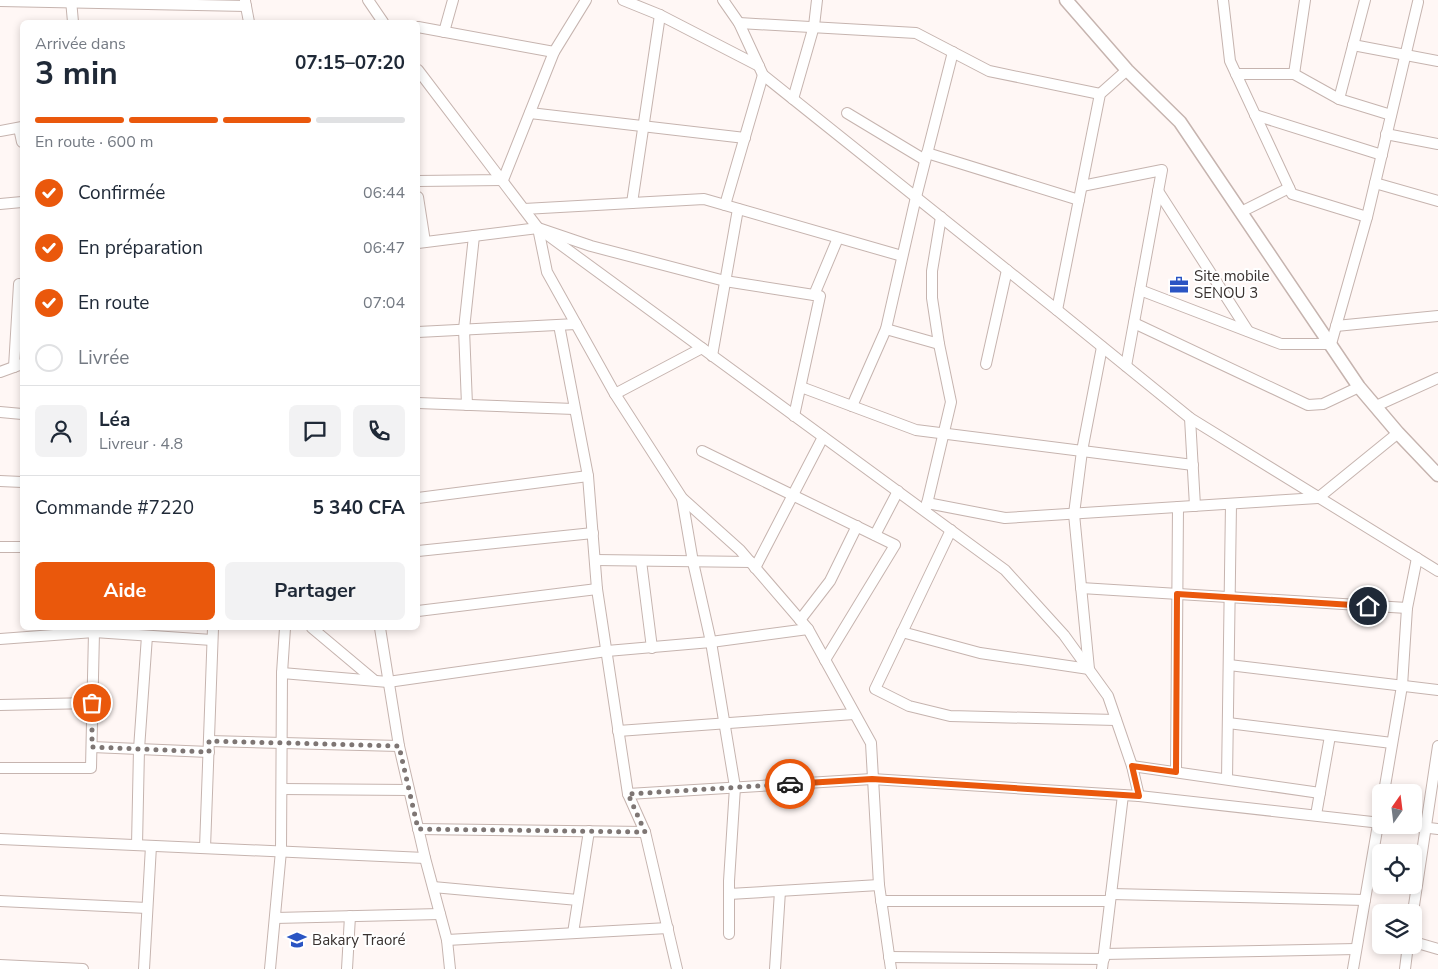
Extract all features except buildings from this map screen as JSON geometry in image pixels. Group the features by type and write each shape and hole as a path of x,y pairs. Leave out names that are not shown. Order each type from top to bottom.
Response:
{"street":[{"path":"368,0 384,20"},
{"path":"444,32 453,0"},
{"path":"503,180 554,52 586,0"},
{"path":"623,0 660,15 761,71 792,99 1190,418 1438,571"},
{"path":"723,0 739,23 761,71 745,138 725,205"},
{"path":"792,99 814,26 817,0"},
{"path":"1066,0 1127,70 1180,122 1360,386 1398,433 1438,475"},
{"path":"1223,0 1230,61 1292,194 1366,217"},
{"path":"1294,74 1305,0"},
{"path":"1339,99 1365,0"},
{"path":"0,1 246,3 249,20"},
{"path":"71,1 72,20"},
{"path":"1331,344 1375,183 1405,55 1420,2"},
{"path":"632,203 660,15"},
{"path":"739,23 916,33 989,71 1100,94"},
{"path":"420,27 554,52"},
{"path":"1353,45 1438,61"},
{"path":"852,406 886,329 952,52"},
{"path":"1057,310 1100,94 1127,70"},
{"path":"420,73 538,228 898,491 926,507 951,530 1006,570 1064,635 1108,696 1132,766 1139,796"},
{"path":"1236,74 1294,74 1339,99 1391,115"},
{"path":"530,113 745,138"},
{"path":"847,113 926,157 1079,200"},
{"path":"1255,115 1382,155"},
{"path":"0,131 20,128"},
{"path":"1386,134 1438,144"},
{"path":"1082,186 1162,170 1126,366"},
{"path":"420,181 503,180"},
{"path":"1375,183 1438,201"},
{"path":"1242,212 1289,188"},
{"path":"1158,192 1248,331"},
{"path":"524,209 704,199 902,256"},
{"path":"0,204 20,202"},
{"path":"712,356 738,209"},
{"path":"926,507 951,402 932,298 932,271 941,217"},
{"path":"420,228 421,243 538,228 591,246 725,281 820,296 794,416"},
{"path":"538,228 547,272 615,394 682,498 740,550 808,628 871,743 879,885 891,969"},
{"path":"467,405 464,329 474,236"},
{"path":"814,295 838,238"},
{"path":"986,364 1007,270"},
{"path":"0,372 18,365 19,284"},
{"path":"1140,290 1281,344 1331,344"},
{"path":"1336,326 1438,316"},
{"path":"420,332 576,324"},
{"path":"1134,324 1308,405 1323,404 1360,386"},
{"path":"559,325 588,476 597,589 628,794 645,832 677,969"},
{"path":"886,329 939,344"},
{"path":"1089,669 1074,514 1082,451 1102,347"},
{"path":"615,394 702,348"},
{"path":"1376,406 1438,378"},
{"path":"801,387 916,430 1193,465"},
{"path":"420,403 574,410"},
{"path":"0,412 20,414"},
{"path":"1190,418 1195,506"},
{"path":"926,507 1005,518 1318,498 1398,433"},
{"path":"753,565 823,437"},
{"path":"702,452 895,545 825,660"},
{"path":"420,498 588,476"},
{"path":"0,481 20,482"},
{"path":"874,535 898,491"},
{"path":"682,498 693,562 711,642 735,787 729,894 729,934"},
{"path":"1227,780 1231,504"},
{"path":"1176,772 1178,508"},
{"path":"800,620 830,581 856,526"},
{"path":"951,530 875,689 909,706 950,716 1116,720"},
{"path":"420,550 593,533"},
{"path":"0,547 20,547"},
{"path":"1385,784 1402,686 1407,608 1417,558"},
{"path":"595,560 753,565"},
{"path":"641,561 652,648"},
{"path":"1080,588 1407,608"},
{"path":"420,611 597,589"},
{"path":"282,673 388,682 607,652 711,642 808,628"},
{"path":"205,848 213,630"},
{"path":"270,969 281,851 282,673 285,630"},
{"path":"314,630 374,680"},
{"path":"380,630 399,746 425,858 447,940 450,969"},
{"path":"0,639 94,632 212,640"},
{"path":"0,768 91,768 94,632"},
{"path":"902,632 980,653 1089,669"},
{"path":"138,845 139,749 147,636"},
{"path":"1229,665 1438,690"},
{"path":"0,705 92,703"},
{"path":"618,731 854,714"},
{"path":"1228,723 1392,743"},
{"path":"1316,815 1330,736"},
{"path":"209,741 399,746"},
{"path":"1414,904 1438,746"},
{"path":"92,747 209,752"},
{"path":"1132,766 1320,793"},
{"path":"628,794 872,779 1139,796 1372,821"},
{"path":"282,790 409,790"},
{"path":"1103,960 1123,795"},
{"path":"1422,827 1438,829"},
{"path":"418,829 645,832"},
{"path":"573,933 589,831"},
{"path":"1353,969 1378,834"},
{"path":"0,839 425,858"},
{"path":"144,969 150,846"},
{"path":"729,894 879,885"},
{"path":"433,887 578,900"},
{"path":"775,969 780,891"},
{"path":"881,900 1111,898 1365,900"},
{"path":"0,901 147,908"},
{"path":"275,918 440,914"},
{"path":"347,969 350,916"},
{"path":"447,940 668,928"},
{"path":"1422,944 1438,949"},
{"path":"889,957 1103,960 1356,949"},
{"path":"1405,969 1407,954"},
{"path":"0,965 83,969"}],"way so far":[{"path":"92,703 92,747 209,752 209,741 399,746 418,829 645,832 628,794 790,784"}],"place":[{"name":"Site mobile SENOU 3","path":"1179,285"},
{"name":"Bakary Traoré","path":"297,940"}],"route":[{"path":"790,784 872,779 1139,796 1132,766 1176,772 1177,594 1368,606"}]}
